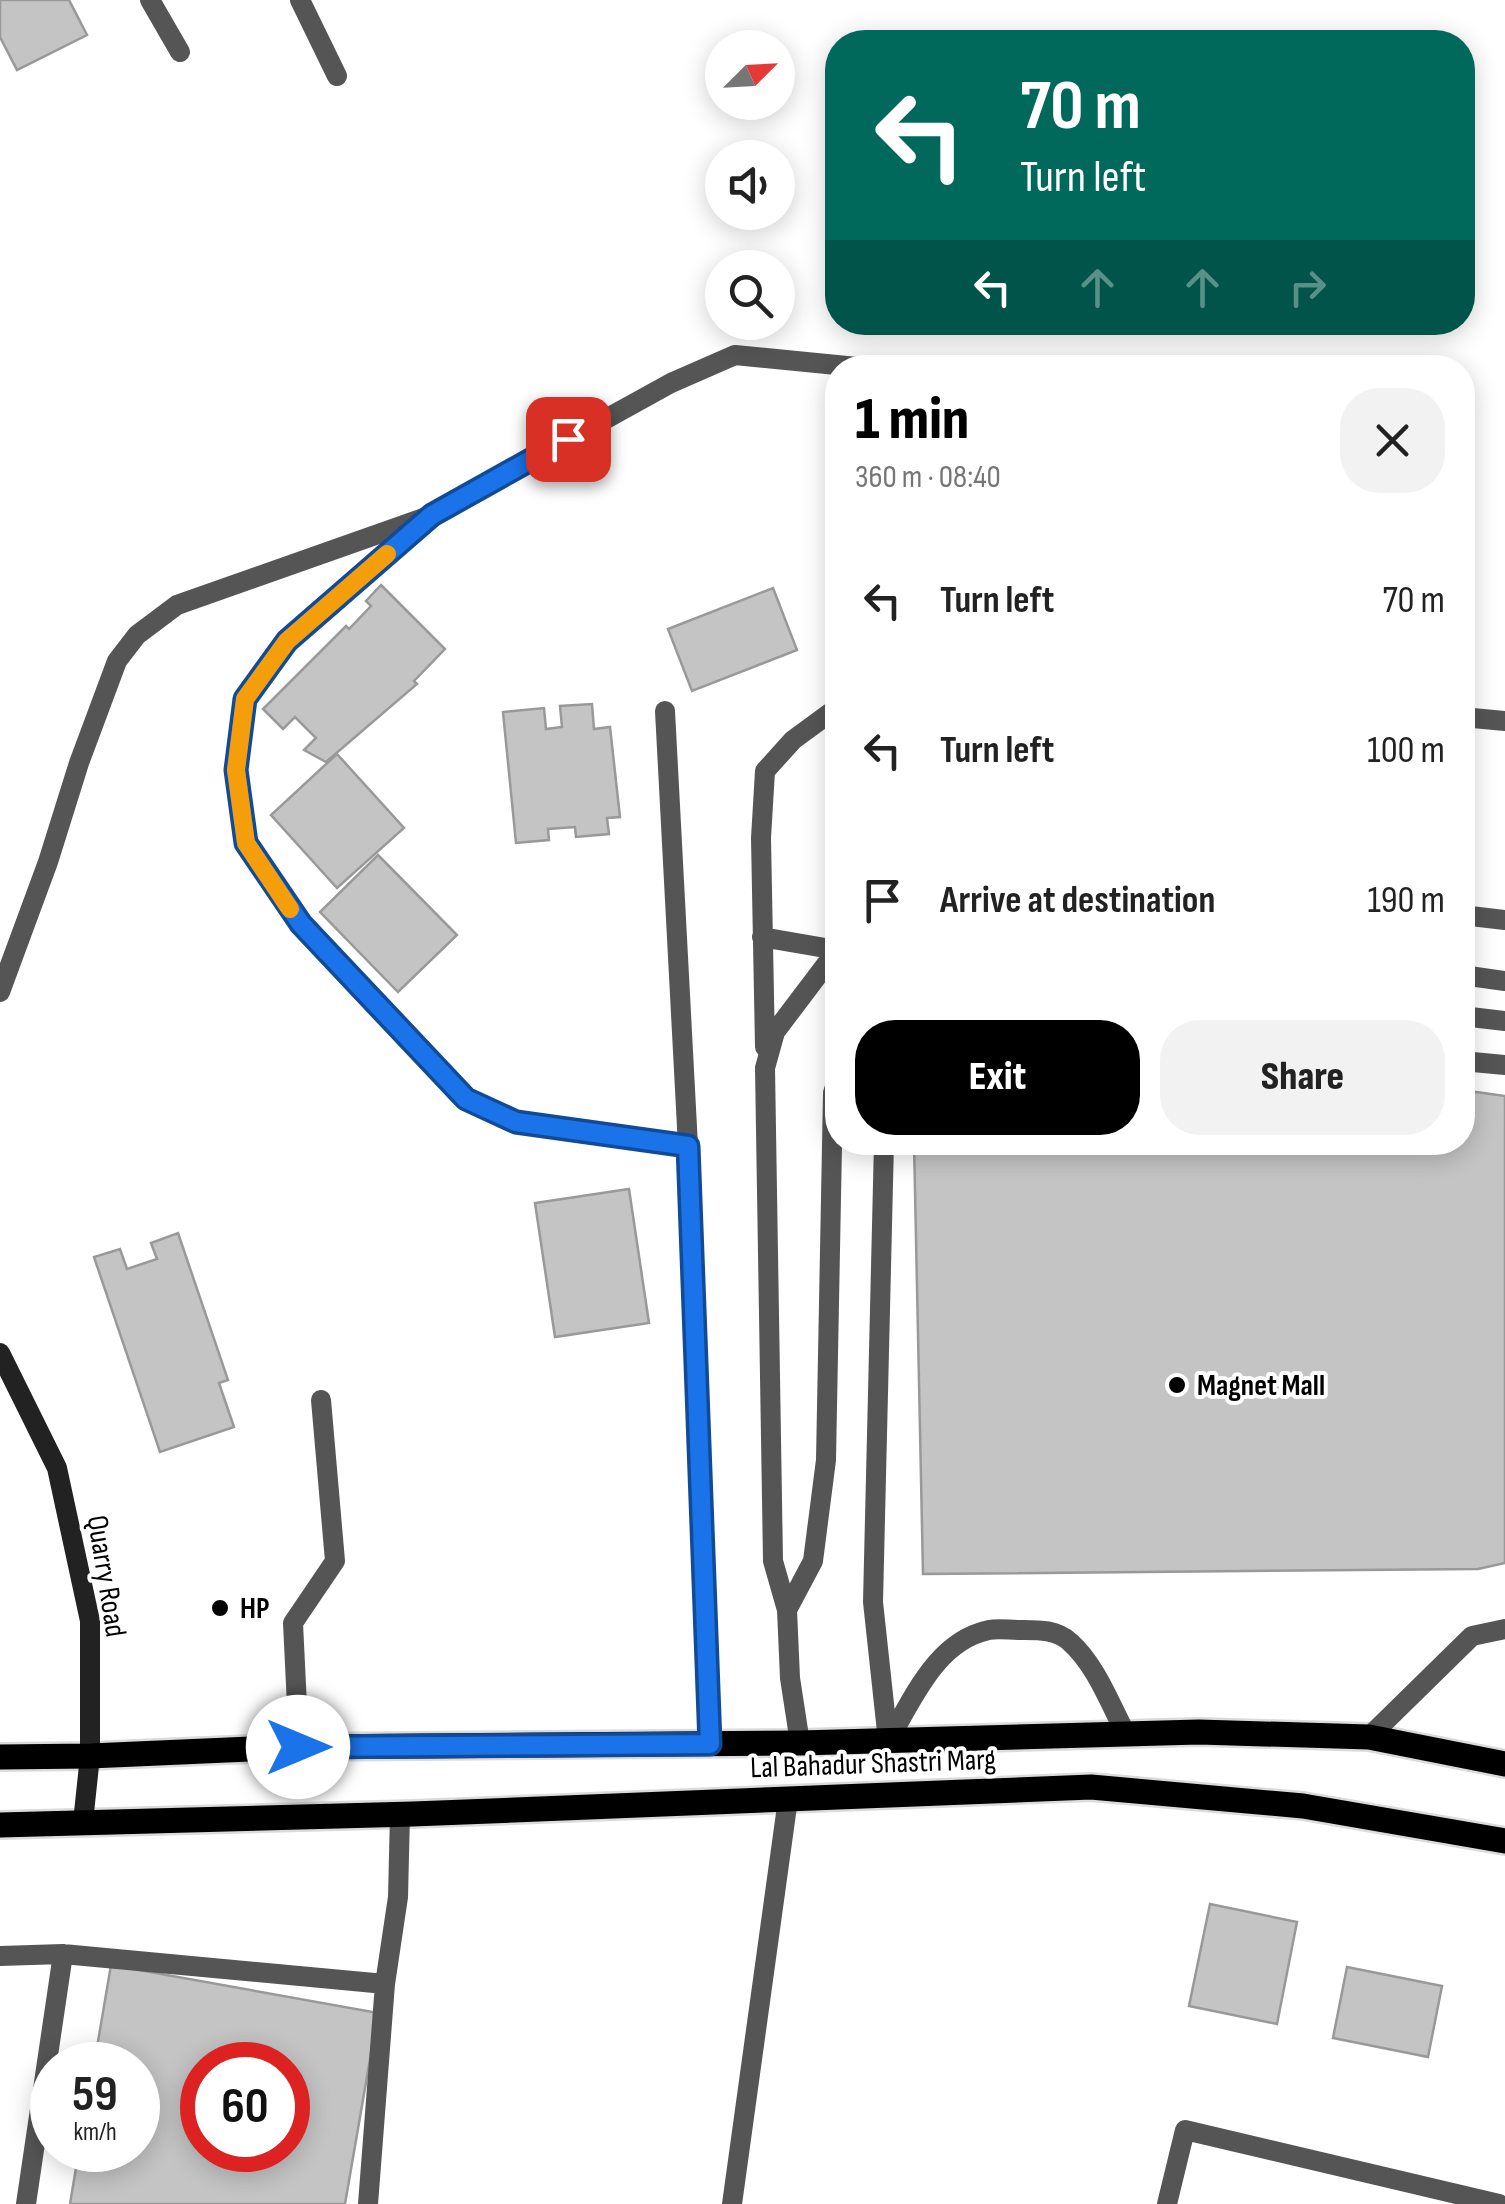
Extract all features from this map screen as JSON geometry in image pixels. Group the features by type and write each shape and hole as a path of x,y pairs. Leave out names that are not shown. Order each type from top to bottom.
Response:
{"main road":[{"name":"Quarry Road","path":"0,1353 57,1468 90,1621 90,1756 83,1822"},
{"name":"Lal Bahadur Shastri Marg","path":"0,1757 298,1747 800,1743 1199,1732 1368,1737 1505,1764"},
{"name":"Lal Bahadur Shastri Marg","path":"0,1825 1090,1787 1303,1806 1505,1841"}],"street":[{"path":"150,0 180,52"},
{"path":"300,0 337,76"},
{"path":"0,992 117,660 137,636 177,604 432,515 671,383 736,355 825,364"},
{"path":"432,515 287,641 245,699 236,770 246,843 301,924 466,1099 516,1122 688,1146"},
{"path":"665,711 688,1146 710,1744"},
{"path":"800,1743 790,1678 787,1610 772,1561 760,838 765,771 792,740 825,716"},
{"path":"1475,718 1505,721"},
{"path":"1475,917 1505,920"},
{"path":"762,937 825,947"},
{"path":"765,1068 775,1032 825,965"},
{"path":"1475,976 1505,981"},
{"path":"1475,1018 1505,1021"},
{"path":"1475,1062 1505,1065"},
{"path":"787,1610 813,1561 826,1460 832,1155"},
{"path":"884,1155 873,1602 888,1740"},
{"path":"298,1747 293,1623 335,1562 321,1400"},
{"path":"888,1740 932,1668 955,1646 992,1629 1047,1630 1068,1640 1090,1665 1126,1734"},
{"path":"1368,1737 1472,1636 1505,1629"},
{"path":"732,2204 788,1799"},
{"path":"368,2204 384,1984 398,1896 400,1814"},
{"path":"0,1956 63,1954 384,1984"},
{"path":"26,2204 63,1954"},
{"path":"1167,2204 1185,2130 1499,2204"}],"building":[{"path":"0,0 69,0 87,35 17,70 0,37"},
{"path":"381,585 445,649 414,681 417,684 326,762 304,750 316,738 295,717 283,729 263,709 371,606 366,601"},
{"path":"773,588 797,650 692,691 668,629"},
{"path":"592,704 594,729 610,727 620,817 607,818 609,834 576,837 575,827 548,829 549,840 516,843 503,712 544,708 546,729 562,727 560,706"},
{"path":"337,754 404,828 337,888 271,815"},
{"path":"378,855 457,935 398,992 320,912"},
{"name":"Magnet Mall","path":"1475,1092 1505,1096 1505,1563 1478,1569 923,1574 914,1155 1475,1155"},
{"path":"629,1189 649,1323 555,1337 535,1203"},
{"path":"178,1233 228,1380 219,1383 234,1427 160,1452 94,1257 120,1249 127,1269 157,1259 151,1243"},
{"path":"1210,1904 1297,1922 1277,2024 1189,2006"},
{"path":"111,1965 378,2013 345,2204 70,2204 75,2172 160,2172 160,2042 98,2042"},
{"path":"1347,1967 1442,1986 1428,2057 1333,2038"}],"slow traffic":[{"path":"290,909 246,843 236,770 245,699 287,641 387,554"}],"place":[{"name":"Magnet Mall","path":"1177,1385"},
{"name":"HP","path":"220,1608"}],"route":[{"path":"298,1747 710,1744 688,1146 516,1122 466,1099 301,924 246,843 236,770 245,699 287,641 432,515 568,439"}]}
